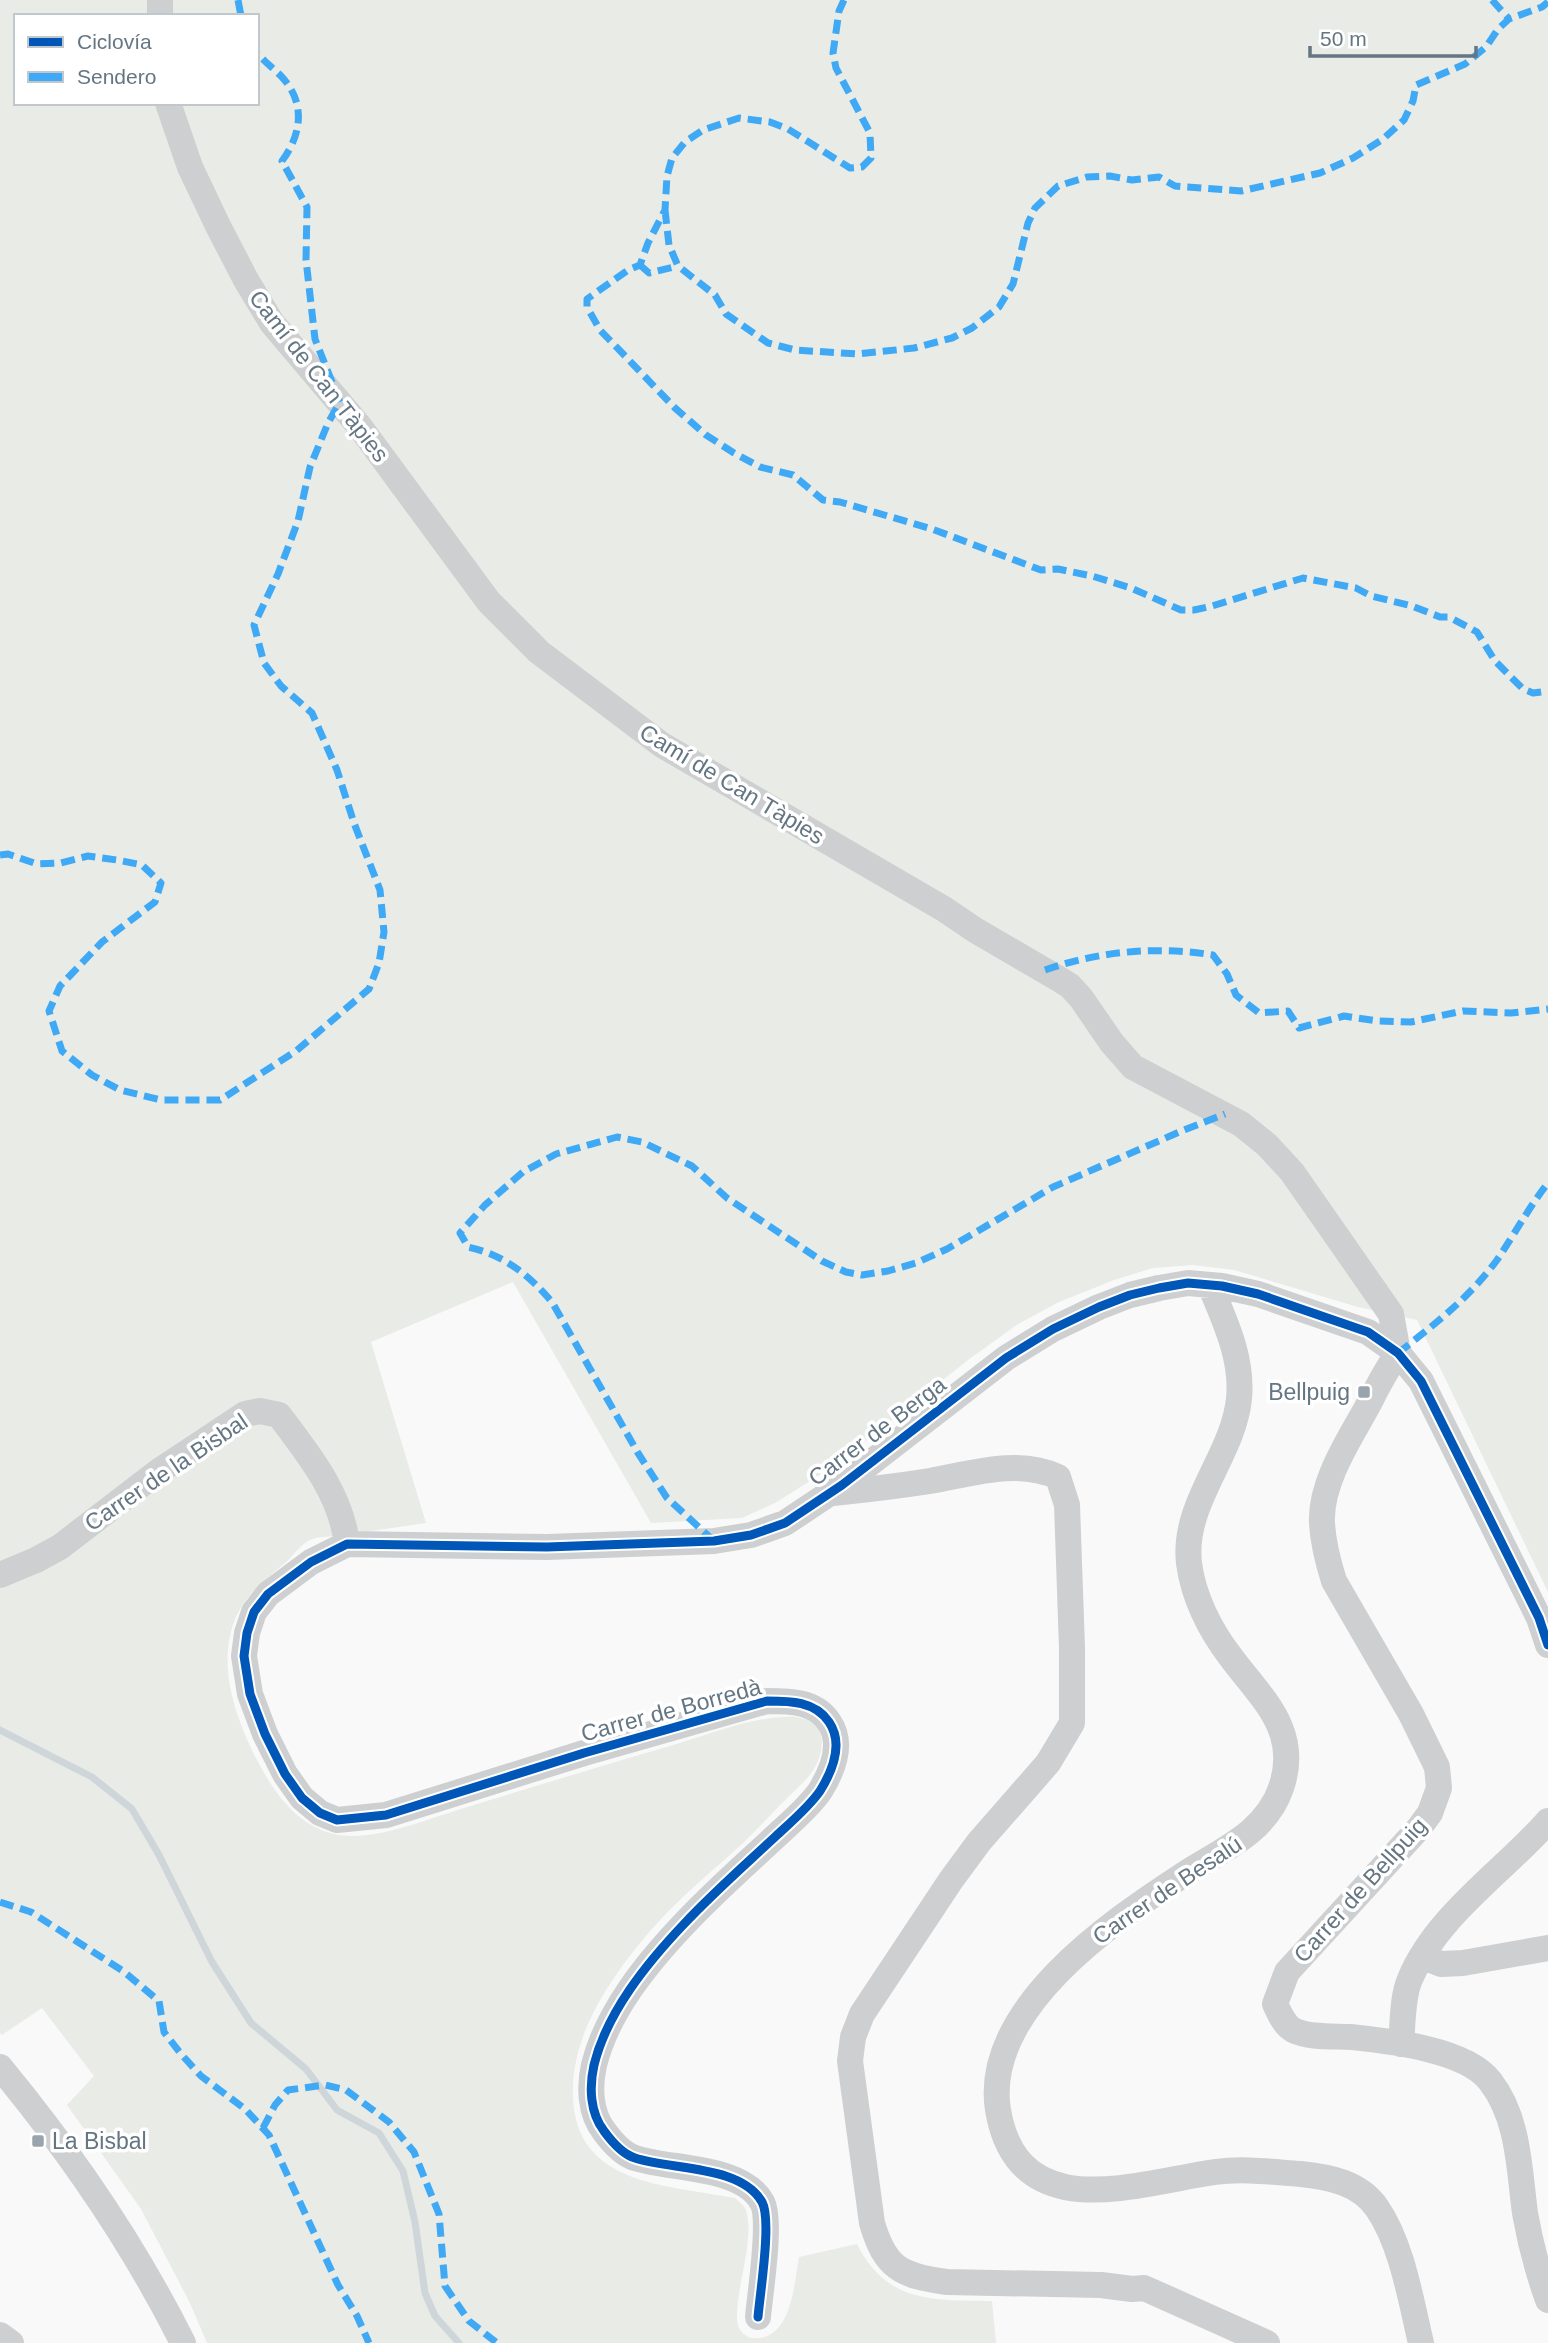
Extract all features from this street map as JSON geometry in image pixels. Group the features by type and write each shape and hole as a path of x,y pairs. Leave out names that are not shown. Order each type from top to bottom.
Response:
{"street":[{"name":"Camí de Can Tàpies","path":"169,105 178,138 203,196 246,280 272,323 360,427 489,602 511,625 538,652 662,746 944,909 1070,986 1133,1067 1241,1124 1267,1145 1292,1172 1391,1314 1398,1353"},
{"name":"Carrer de Berga","path":"347,1544 547,1546 715,1541 751,1535 785,1523 829,1493 1006,1358 1053,1329 1130,1295 1188,1283 1258,1294 1368,1332 1398,1353"},
{"name":"Carrer de Besalú","path":"1210,1285 1237,1357 1239,1397 1227,1442 1198,1506 1190,1538 1189,1561 1203,1611 1213,1631 1279,1722 1287,1754 1281,1788 1257,1827 1136,1905 1074,1955 1048,1982 1013,2032 1003,2054 997,2083 998,2110 1006,2140 1020,2160 1034,2175 1053,2184 1110,2191 1240,2169 1341,2180 1362,2193 1377,2207 1389,2232 1408,2290 1421,2343"},
{"path":"1398,1353 1428,1393 1539,1618 1548,1645"},
{"name":"Carrer de Bellpuig","path":"1398,1353 1348,1439 1326,1495 1321,1521 1334,1580 1411,1714 1437,1767 1439,1788 1430,1813 1419,1828 1287,1972 1275,2004 1291,2029 1319,2035 1401,2043 1443,2053 1488,2077 1510,2116 1526,2216 1540,2279 1548,2300"},
{"name":"Carrer de la Bisbal","path":"0,1574 36,1560 60,1546 159,1471 226,1425 245,1414 260,1411 279,1415 320,1472 344,1521 347,1544"},
{"path":"829,1493 924,1482 974,1472 1038,1469 1058,1476 1067,1505 1072,1723 1048,1763 979,1842 951,1880 862,2014 853,2036 850,2061 872,2223 879,2247 889,2261 923,2279 1144,2288 1229,2335 1267,2343"},
{"name":"Carrer de Borredà","path":"347,1544 311,1562 268,1594 254,1612 247,1633 244,1656 250,1695 285,1774 302,1798 320,1813 337,1820 386,1815 584,1753 767,1701 794,1701 811,1707 826,1718 835,1731 837,1748 831,1770 819,1792 684,1924 649,1965 606,2029 594,2066 591,2091 593,2111 612,2143 634,2158 714,2174 742,2183 752,2189 763,2204 766,2222 758,2317"},
{"path":"1401,2043 1409,1981 1435,1936 1548,1821"},
{"path":"1423,1956 1441,1964 1463,1963 1548,1948"},
{"path":"0,2067 92,2187 137,2258 183,2343"},
{"path":"0,2334 11,2343"}],"shaded area":[{"path":"0,0 1548,0 1548,1592 1417,1320 1358,1307 1234,1270 1193,1265 1153,1268 1059,1302 1018,1324 968,1360 837,1464 775,1503 742,1518 651,1523 513,1282 371,1342 426,1523 310,1540 249,1597 232,1629 227,1657 230,1688 239,1719 258,1762 288,1807 309,1823 334,1834 349,1836 382,1833 745,1723 793,1717 813,1723 822,1739 818,1761 813,1770 747,1839 661,1919 635,1949 606,1991 583,2036 576,2060 573,2084 576,2120 589,2147 611,2167 661,2185 735,2198 744,2207 748,2236 737,2318 739,2328 748,2337 765,2337 775,2331 783,2321 792,2295 799,2257 857,2244 869,2264 883,2278 914,2295 951,2300 992,2301 996,2343 207,2343 190,2303 141,2209 67,2105 94,2076 42,2008 2,2035"}],"waterway":[{"path":"0,1730 92,1777 132,1809 159,1855 212,1962 251,2023 306,2069 337,2110 379,2133 403,2171 415,2222 425,2293 435,2316 459,2343"}],"marked path":[{"path":"238,0 241,14"},
{"path":"844,0 839,11 833,53 836,68 870,133 871,158 862,167 850,168 788,129 770,122 739,118 703,130 685,142 672,158 667,176 665,210 640,265 628,270 587,299 587,307 600,330 675,408 706,435 734,453 760,467 793,475 823,500 840,502 932,529 1041,570 1058,569 1092,576 1131,588 1181,610 1212,606 1303,578 1356,588 1371,596 1412,606 1440,617 1449,617 1468,627 1477,632 1495,661 1523,689 1533,693 1548,691"},
{"path":"1492,0 1509,19"},
{"path":"665,210 669,245 678,266 715,295 726,314 768,343 795,350 858,354 914,348 952,338 972,328 999,307 1013,284 1028,223 1035,208 1058,186 1087,177 1110,176 1132,180 1159,177 1175,186 1241,191 1320,173 1353,158 1383,139 1404,120 1413,101 1416,85 1465,64 1486,47 1498,29 1509,19 1542,7 1548,2"},
{"path":"0,855 8,854 37,864 61,863 88,856 117,860 142,865 161,883 155,902 102,942 60,986 49,1011 62,1051 92,1075 120,1090 161,1100 220,1100 296,1051 369,989 379,963 384,932 380,890 337,770 312,713 281,686 264,663 254,625 278,574 298,521 310,467 340,402 315,339 306,260 307,207 282,161 294,140 298,107 289,86 259,55"},
{"path":"640,265 649,273 678,266"},
{"path":"1045,970 1086,958 1128,952 1170,951 1213,955 1227,974 1236,995 1259,1013 1288,1011 1299,1028 1344,1016 1411,1022 1463,1011 1511,1013 1548,1009"},
{"path":"714,1541 667,1498 638,1453 552,1302 514,1267 493,1255 468,1247 460,1233 485,1205 523,1172 556,1154 617,1137 642,1142 692,1166 727,1198 822,1261 846,1272 862,1275 916,1263 947,1249 1053,1187 1225,1114"},
{"path":"1398,1353 1451,1310 1475,1286 1497,1260 1548,1183"},
{"path":"0,1902 31,1912 123,1971 159,2001 164,2032 181,2054 201,2076 245,2109 269,2135 338,2285 357,2316 369,2343"},
{"path":"263,2128 275,2105 288,2090 325,2085 346,2090 389,2122 414,2152 439,2214 445,2286 469,2321 497,2343"}],"cycle path":[{"path":"758,2317 766,2240 762,2202 752,2190 722,2175 650,2162 622,2151 599,2124 592,2100 592,2073 600,2045 618,2007 656,1955 706,1901 799,1815 820,1791 835,1757 836,1739 829,1722 809,1706 767,1701 584,1753 386,1815 337,1820 320,1813 302,1798 285,1774 265,1734 250,1694 244,1656 247,1633 254,1612 268,1594 311,1562 347,1544 547,1547 714,1541 751,1535 785,1523 842,1485 1006,1358 1053,1329 1130,1295 1188,1283 1222,1286 1258,1294 1368,1332 1398,1353 1421,1381 1539,1618 1548,1645"}],"place":[{"name":"Bellpuig","path":"1364,1392"},
{"name":"La Bisbal","path":"38,2141"}]}
